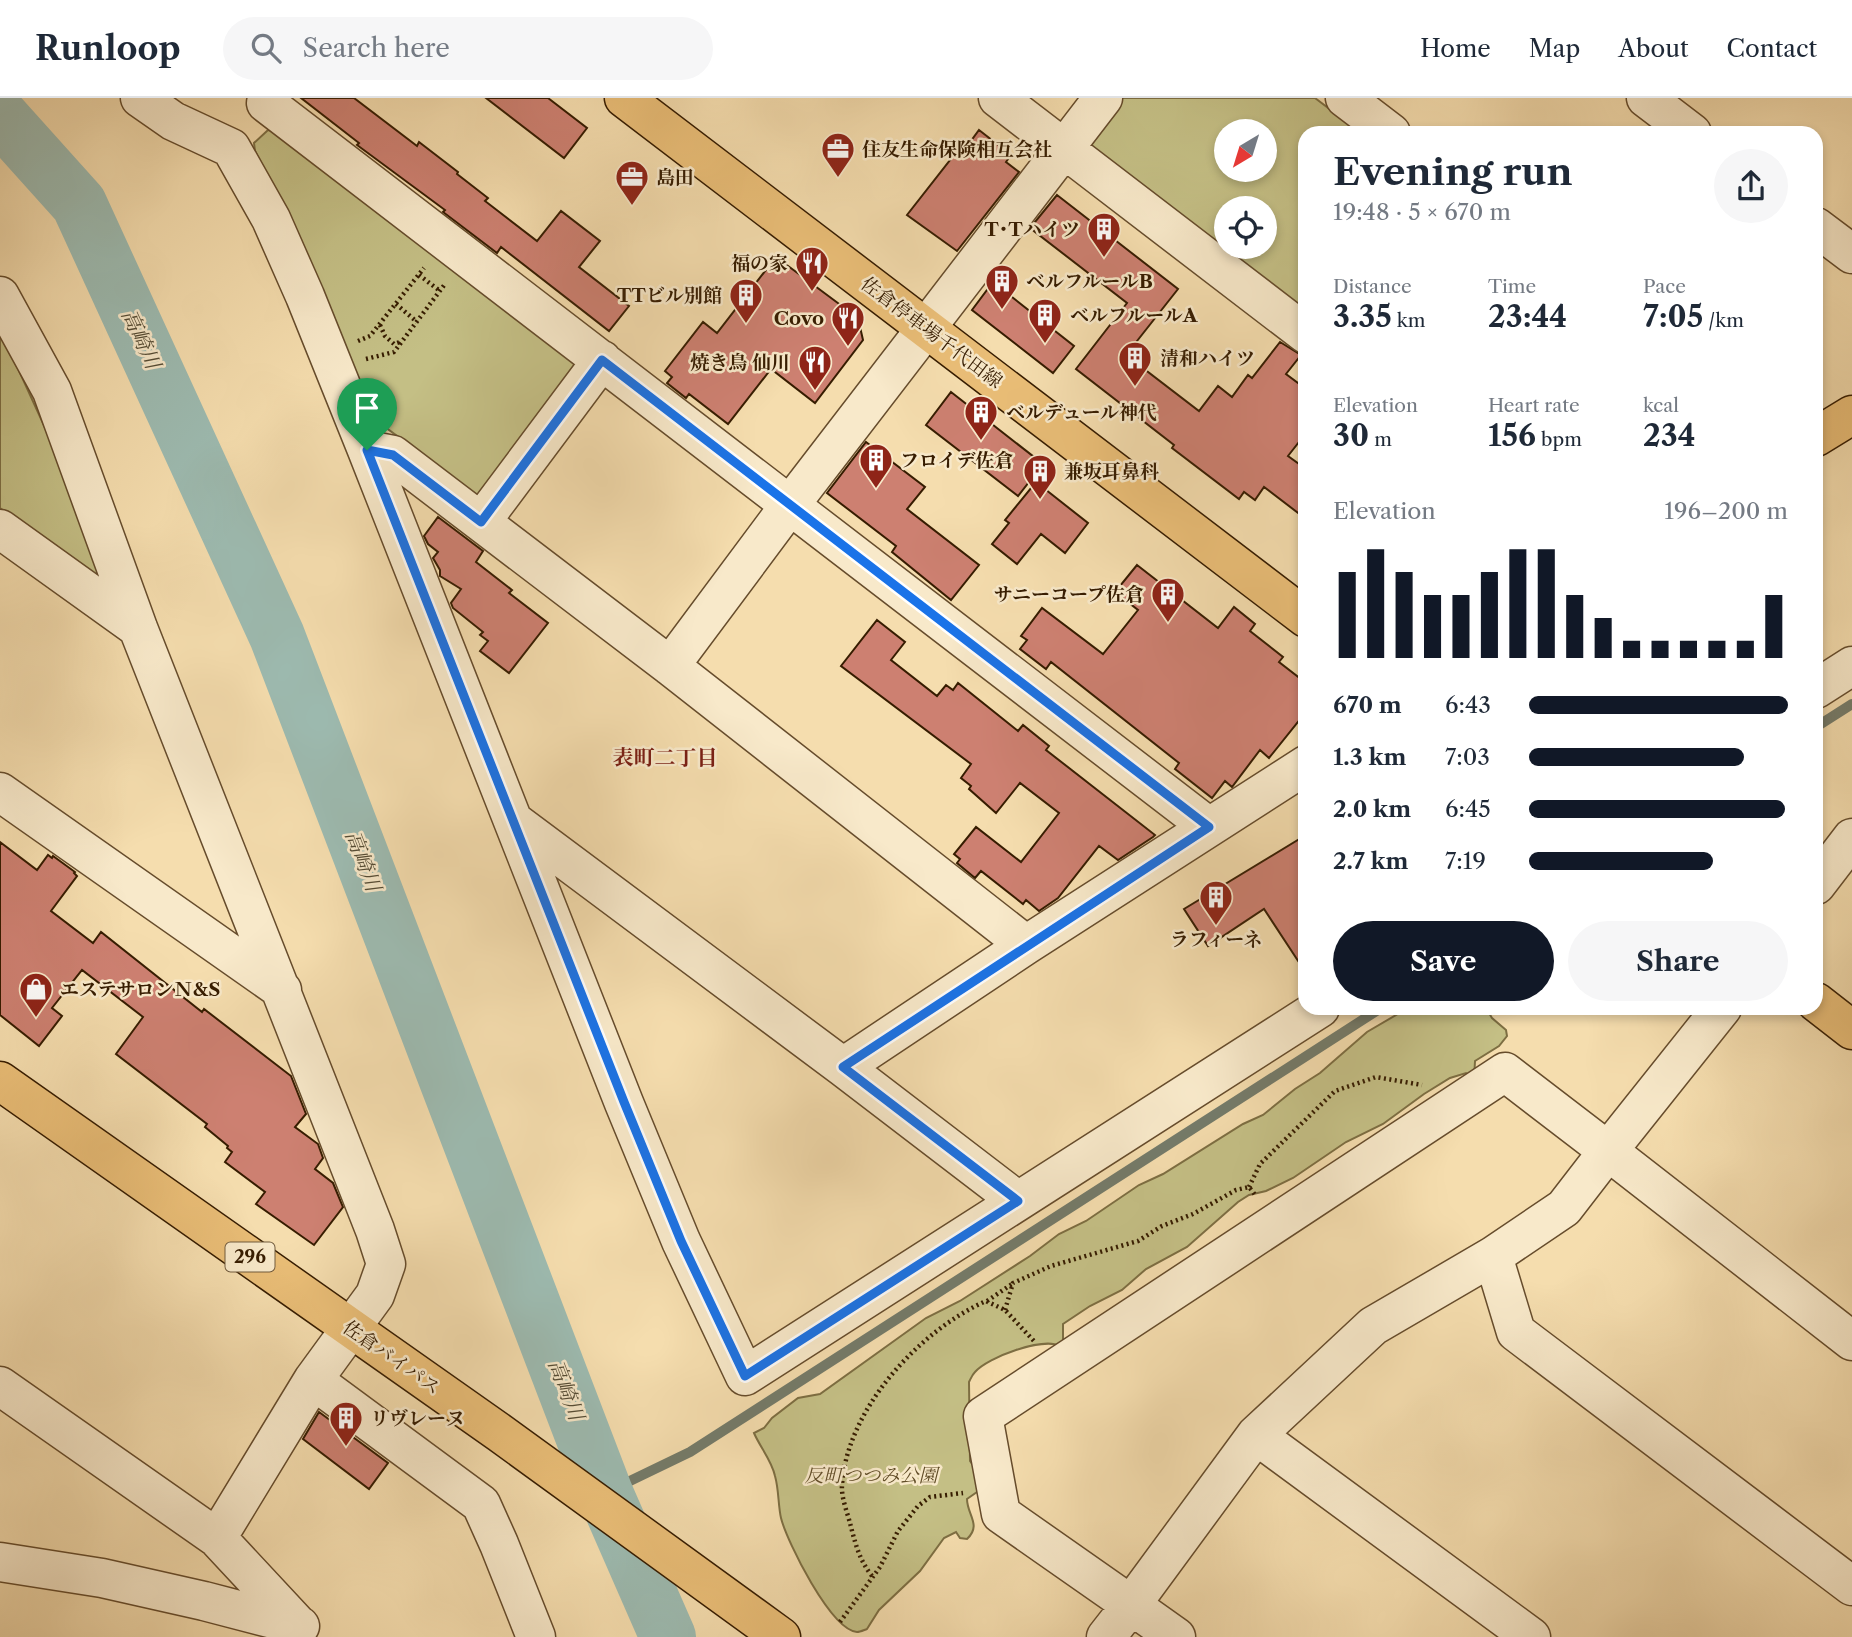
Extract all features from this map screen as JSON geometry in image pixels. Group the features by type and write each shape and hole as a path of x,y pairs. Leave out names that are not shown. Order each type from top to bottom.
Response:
{"main road":[{"name":"佐倉停車場千代田線","path":"624,98 1298,612"},
{"path":"1823,433 1852,415"},
{"path":"1823,1007 1852,1030"},
{"name":"佐倉バイパス","path":"0,1081 500,1433 781,1637"}],"street":[{"path":"140,98 173,121 231,148 271,219 367,450 624,1102 676,1228 745,1376 1309,1015"},
{"path":"998,98 1298,328"},
{"path":"670,666 790,505 1103,98"},
{"path":"1345,98 1382,126"},
{"path":"1646,98 1683,126"},
{"path":"231,148 268,100 1209,827"},
{"path":"1823,232 1852,254"},
{"path":"0,296 52,391 138,628 282,990 386,1264 375,1295 313,1380 216,1538"},
{"path":"481,522 602,360"},
{"path":"367,450 393,455 670,666 1026,945"},
{"path":"0,529 138,628"},
{"path":"1823,685 1852,666"},
{"path":"843,1067 1026,945 1298,770"},
{"path":"0,792 282,990"},
{"path":"516,824 1018,1201"},
{"path":"1823,876 1852,838"},
{"path":"1106,1637 1256,1435 1373,1326 1493,1255 1564,1208 1715,1015"},
{"path":"1175,1637 1001,1514 983,1416 1505,1072 1852,1341"},
{"path":"1493,1255 1516,1332 1852,1586"},
{"path":"313,1380 481,1504 536,1637"},
{"path":"0,1386 216,1538 307,1631"},
{"path":"1256,1435 1531,1637"},
{"path":"0,1562 102,1578 204,1601 307,1631"}],"path":[{"path":"352,343 370,336 432,259"},
{"path":"419,275 440,291"},
{"path":"361,360 394,352 452,275"},
{"path":"396,304 417,322"},
{"path":"380,325 385,336 394,344 401,342"},
{"path":"873,1576 860,1561 842,1488 847,1453 863,1418 889,1377 937,1331 964,1311 986,1301 1013,1283 1051,1266 1138,1241 1162,1226 1249,1186 1260,1164 1335,1091 1376,1077 1429,1087"},
{"path":"1249,1186 1261,1203"},
{"path":"1006,1310 1013,1283"},
{"path":"986,1301 1006,1310 1035,1343"},
{"path":"840,1622 880,1567 898,1531 918,1506 930,1497 974,1491"}],"green space":[{"path":"1116,98 1315,98 1352,126 1298,126 1298,309 1232,259 1277,259 1277,196 1214,196 1214,246 1090,153 1087,137"},
{"path":"268,130 281,131 584,369 481,498 377,421 255,151 254,143"},
{"path":"0,329 109,568 102,581 0,508"},
{"name":"反町つつみ公園","path":"1396,1015 1490,1015 1506,1030 1507,1036 1499,1046 1475,1061 1474,1080 1466,1073 1450,1078 1383,1124 1346,1142 1293,1178 1238,1202 1187,1247 1146,1269 1122,1290 1090,1306 1063,1324 1063,1343 1060,1346 1029,1346 991,1360 975,1372 969,1382 970,1461 987,1485 967,1499 974,1524 971,1534 967,1539 960,1538 956,1532 944,1538 920,1571 879,1610 867,1629 857,1632 847,1628 823,1601 792,1546 781,1518 773,1470 754,1433 764,1428 772,1418 798,1398 820,1394 926,1318 960,1301 1059,1234 1086,1221 1139,1185 1163,1174 1243,1124 1263,1115 1320,1073 1367,1032"}],"building":[{"path":"301,98 354,98 417,146 419,142 458,172 457,174 488,198 485,201 537,241 561,211 600,241 579,267 629,306 609,331 501,247 497,253 443,212 445,210 357,145 359,143"},
{"path":"486,98 548,98 587,128 564,158"},
{"path":"979,130 1011,155 1006,162 1019,172 957,251 907,215 958,150 962,153"},
{"path":"1057,195 1178,289 1126,355 1199,411 1218,386 1232,397 1248,375 1252,378 1280,342 1298,353 1298,359 1286,374 1298,383 1298,443 1288,456 1298,463 1298,513 1264,487 1255,500 1244,492 1239,499 1076,369 1127,303 1030,228"},
{"path":"776,257 858,318 863,340 815,403 771,369 728,424 689,394 686,398 667,383 672,377 665,371 703,322 717,333"},
{"path":"993,282 1074,346 1053,373 972,310"},
{"name":"ベルデュール神代","path":"951,392 1043,464 1018,496 926,425"},
{"path":"866,442 925,487 907,509 979,565 951,600 892,552 896,546 827,493"},
{"name":"兼坂耳鼻科","path":"1036,482 1088,523 1065,553 1041,534 1017,564 992,544 1009,523 1005,520"},
{"path":"438,517 483,551 476,562 512,590 509,593 548,623 509,673 480,651 488,641 480,635 483,632 453,608 451,603 461,589 440,576 440,570 433,558 438,552 428,544 424,536"},
{"path":"1137,565 1218,628 1234,607 1255,624 1250,631 1283,657 1279,662 1298,677 1298,722 1269,758 1260,750 1232,787 1225,781 1212,798 1175,769 1179,763 1051,662 1046,669 1020,649 1027,640 1021,636 1042,608 1103,654 1138,610 1115,592"},
{"path":"877,620 905,642 891,660 937,696 946,685 953,690 958,683 1018,731 1023,725 1049,746 1046,750 1155,835 1118,860 1099,846 1058,898 1039,911 1026,900 1023,904 981,871 975,878 957,863 960,859 954,854 976,827 1021,862 1059,813 1020,783 996,813 969,789 971,786 961,778 971,764 841,666"},
{"name":"ラフィーネ","path":"1298,840 1298,961 1264,909 1208,946 1184,909"},
{"path":"0,842 37,870 48,855 75,872 77,876 51,911 93,943 101,932 202,1012 204,1009 291,1076 306,1114 295,1127 318,1144 323,1158 315,1169 333,1183 343,1207 314,1245 256,1204 265,1192 225,1162 232,1152 205,1127 207,1124 116,1054 143,1017 82,970 52,1008 62,1016 39,1046 0,1015"},
{"name":"リヴレーヌ","path":"319,1412 388,1463 369,1489 303,1439"}],"waterway":[{"name":"高崎川","path":"0,116 79,204 277,636 605,1493 668,1637"},
{"path":"1823,723 1852,704"},
{"path":"605,1493 690,1452 1370,1015"}],"place":[{"name":"住友生命保険相互会社","path":"838,179"},
{"name":"島田","path":"632,207"},
{"name":"T･Tハイツ","path":"1104,259"},
{"name":"福の家","path":"812,293"},
{"name":"ベルフルールB","path":"1002,311"},
{"name":"TTビル別館","path":"746,325"},
{"name":"ベルフルールA","path":"1045,345"},
{"name":"Covo","path":"848,348"},
{"name":"清和ハイツ","path":"1135,388"},
{"name":"焼き鳥 仙川","path":"815,392"},
{"name":"ベルデュール神代","path":"981,442"},
{"name":"フロイデ佐倉","path":"876,490"},
{"name":"兼坂耳鼻科","path":"1040,501"},
{"name":"サニーコープ佐倉","path":"1168,624"},
{"name":"ラフィーネ","path":"1216,927"},
{"name":"エステサロンＮ&S","path":"36,1019"},
{"name":"リヴレーヌ","path":"346,1448"}],"district":[{"name":"表町二丁目","path":"665,758"}],"route":[{"path":"602,360 1209,827 843,1067 1018,1201 745,1376 681,1241 624,1102 367,450 393,455 481,522 602,360"}]}
